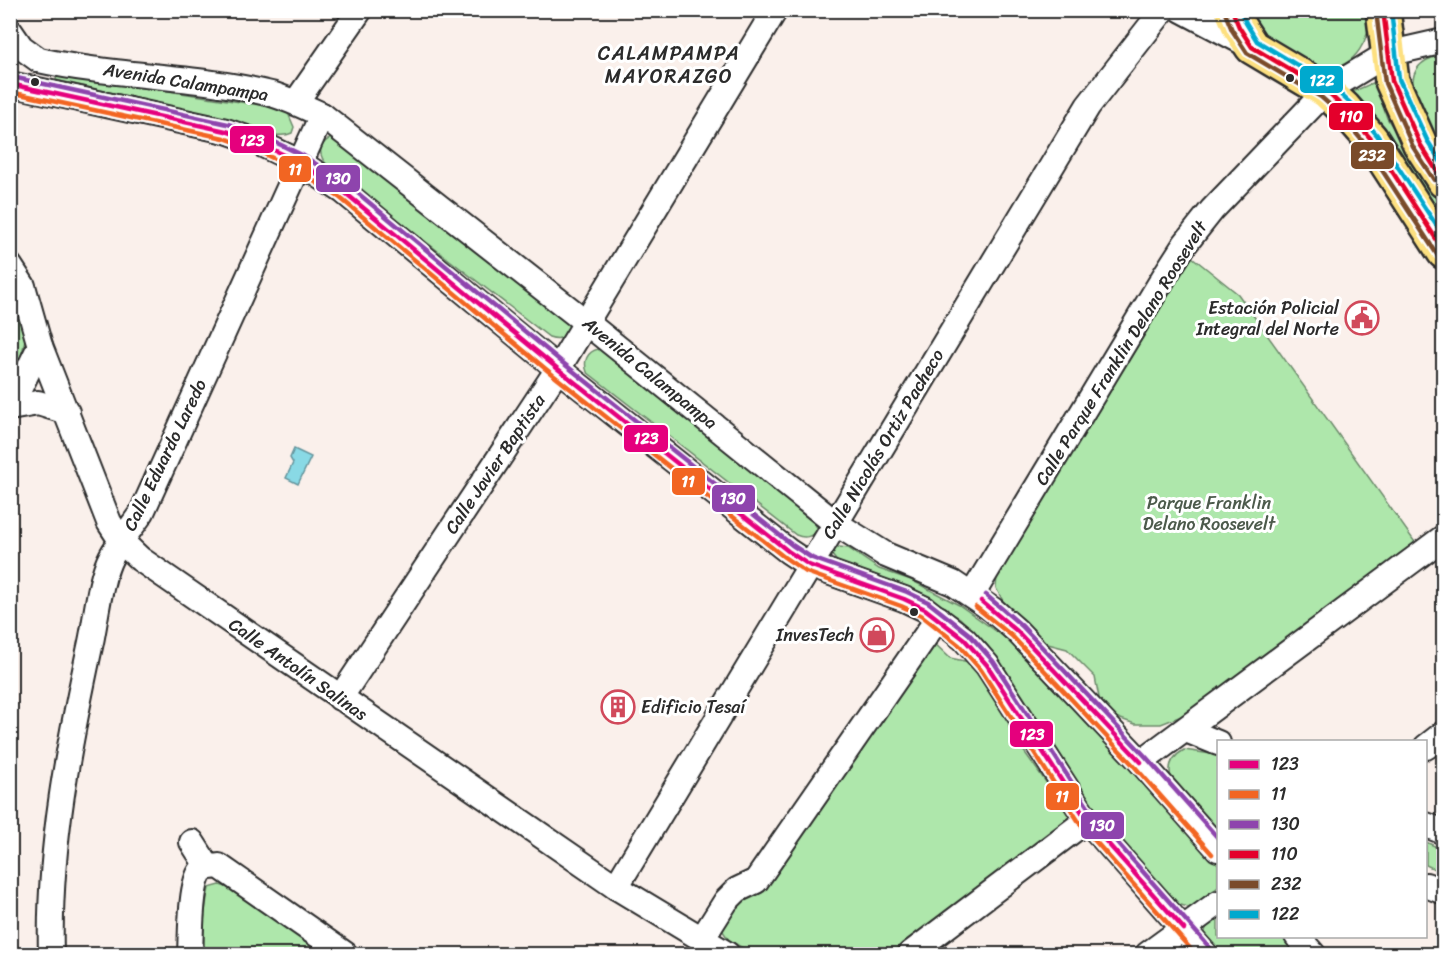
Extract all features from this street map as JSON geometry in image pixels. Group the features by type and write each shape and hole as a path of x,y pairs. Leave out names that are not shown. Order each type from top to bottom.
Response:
{"highway":[{"path":"1232,10 1239,27 1252,47 1326,91 1344,108 1371,139 1443,252"},
{"path":"1383,10 1392,81 1420,144 1443,181"}],"street":[{"path":"296,102 360,10"},
{"name":"Calle Javier Baptista","path":"340,698 558,369 775,10"},
{"name":"Calle Nicolás Ortiz Pacheco","path":"616,887 1088,106 1163,10"},
{"path":"1182,10 1252,47"},
{"name":"Avenida Calampampa","path":"10,31 21,47 39,60 236,87 296,102 322,115 836,523 886,555 926,571 972,595 1017,631 1141,762 1217,848"},
{"name":"Calle Parque Franklin Delano Roosevelt","path":"972,595 1185,244 1212,210 1326,91 1387,54 1443,40"},
{"path":"44,91 47,62"},
{"name":"Avenida Calampampa","path":"10,84 226,131 255,141 299,162 343,191 558,369 788,551 809,565 904,599 938,618 964,639 987,664 1087,820 1205,954"},
{"name":"Calle Eduardo Laredo","path":"51,954 50,926 56,835 76,714 110,558 142,512 322,115"},
{"name":"Calle Antolín Salinas","path":"10,266 23,286 40,346 109,522 122,542 140,559 616,887 727,954"},
{"path":"10,408 40,346"},
{"path":"10,408 38,403 67,412"},
{"path":"1141,762 1443,537"},
{"path":"702,939 726,901 737,890 756,881 938,618"},
{"path":"1186,730 1217,743"},
{"path":"1427,745 1443,733"},
{"path":"910,954 1087,820"},
{"path":"1427,826 1443,832"},
{"path":"192,842 208,867"},
{"path":"190,954 196,884 201,872 208,867 219,866 345,954"},
{"path":"1427,886 1443,892"},
{"path":"1148,954 1217,904"},
{"path":"1299,938 1313,954"}],"green space":[{"path":"1245,11 1371,11 1368,31 1360,50 1346,63 1325,68 1303,61 1272,44 1261,34"},
{"path":"1443,55 1443,153 1420,111 1414,96 1413,82 1416,70 1426,61"},
{"path":"57,74 279,108 288,113 294,127 292,133 274,135 197,113 56,80"},
{"path":"1375,82 1387,118 1443,208 1443,222 1387,133 1352,92"},
{"path":"334,137 573,327 565,336 549,337 328,166 322,158 321,149 325,142"},
{"name":"Parque Franklin Delano Roosevelt","path":"1192,257 1238,294 1417,545 1197,710 1161,724 1135,724 1115,717 1100,703 1095,677 1067,649 1044,643 1003,601 996,588 997,576"},
{"path":"10,291 21,316 25,336 21,355 10,380"},
{"path":"598,349 605,351 811,516 818,530 808,537 796,535 587,372 585,364 587,358 591,352"},
{"path":"839,547 848,548 879,569 911,580 959,605 1003,636 1035,667 1217,863 1217,888 1191,908 1171,902 1097,815 988,646 960,618 933,603 838,563 832,555 833,550"},
{"path":"933,642 950,658 969,662 983,678 1008,713 1009,727 1016,740 1073,820 893,954 753,954 729,940 722,930 720,921"},
{"path":"1184,750 1217,755 1217,831 1189,804 1172,781 1170,770 1173,759"},
{"path":"1427,842 1443,850 1443,873 1427,865"},
{"path":"220,885 229,888 325,954 205,954 204,921 209,888"},
{"path":"1217,917 1217,938 1284,938 1298,954 1216,954 1205,939 1205,930"}],"water":[{"path":"294,449 311,457 298,484 286,478 293,463 290,458"}],"transit line":[{"name":"110","path":"1232,10 1239,27 1252,47 1326,91 1344,108 1371,139 1444,251"},
{"name":"122","path":"1240,10 1257,41 1330,85 1350,103 1377,135 1444,237"},
{"name":"110","path":"1383,10 1392,81 1420,144 1440,176"},
{"name":"122","path":"1391,10 1399,79 1427,140 1444,167"},
{"name":"232","path":"1376,11 1385,83 1413,147 1434,180"},
{"name":"232","path":"1225,13 1232,30 1247,53 1321,97 1339,113 1365,144 1438,256"},
{"name":"130","path":"12,77 228,124 258,134 302,155 348,185 563,363 792,545 812,558 907,592 928,602 969,634 993,661 1093,815 1211,949"},
{"name":"123","path":"10,84 226,131 255,141 299,162 343,191 558,369 788,551 809,565 904,599 925,609 964,639 987,665 1087,820 1184,929"},
{"name":"11","path":"10,92 224,138 252,148 295,169 339,197 553,375 784,557 806,572 921,615 959,645 981,670 1081,825 1195,954"},
{"name":"130","path":"986,595 1022,626 1146,757 1217,837"},
{"name":"123","path":"981,601 1017,631 1141,762"},
{"name":"11","path":"976,607 1012,636 1135,767 1212,854"}],"place":[{"name":"Estación Policial Integral del Norte","path":"1362,318"},
{"name":"InvesTech","path":"877,635"},
{"name":"Edificio Tesaí","path":"618,707"}],"district":[{"name":"CALAMPAMPA MAYORAZGO","path":"669,64"}]}
